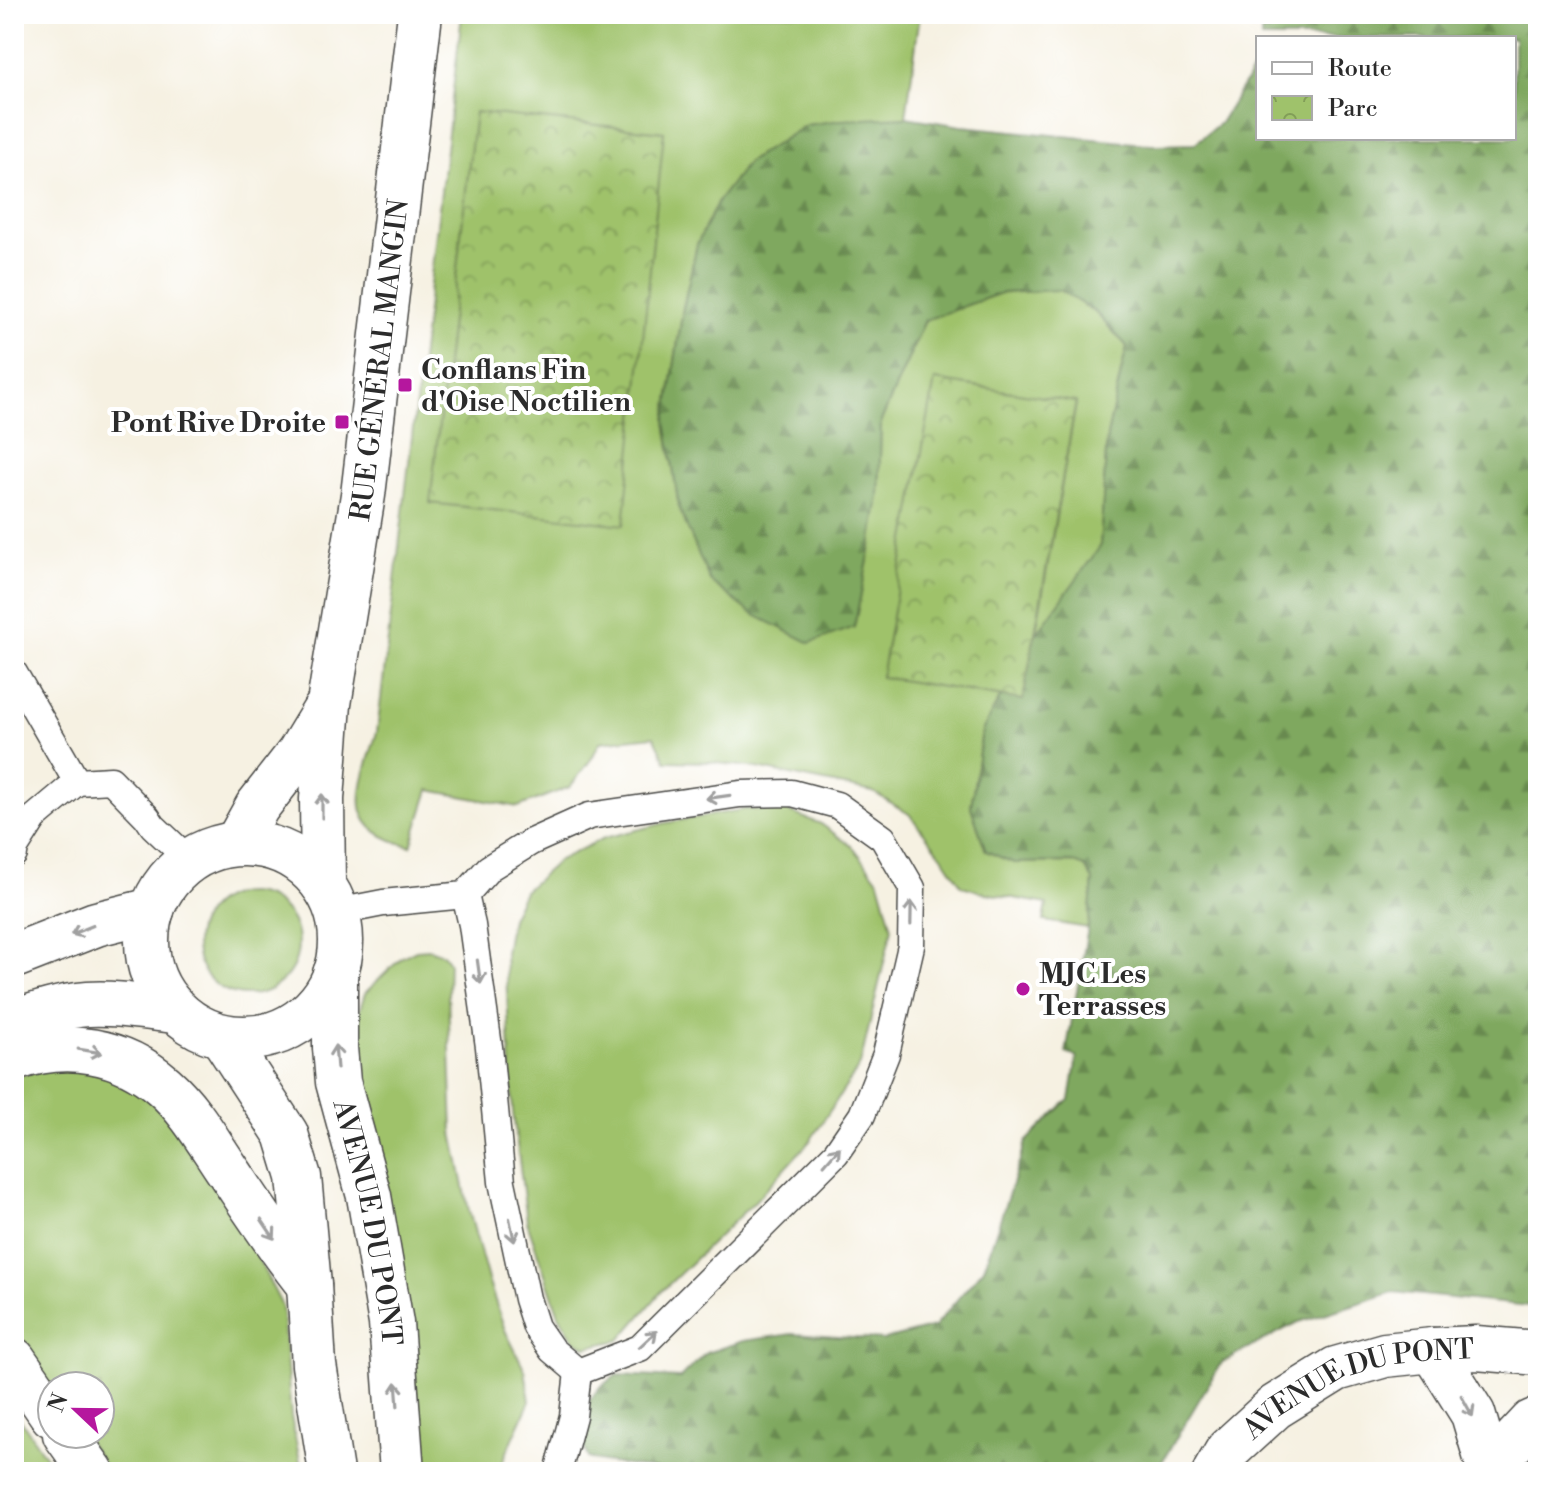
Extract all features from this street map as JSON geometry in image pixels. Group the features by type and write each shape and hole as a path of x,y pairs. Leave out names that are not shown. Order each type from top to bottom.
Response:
{"main road":[{"name":"RUE GÉNÉRAL MANGIN","path":"330,898 322,799 329,704 363,495 420,14"},
{"name":"RUE GÉNÉRAL MANGIN","path":"237,843 257,807 299,753 329,704"},
{"path":"237,843 276,849 295,857 310,869 330,898 341,943 335,974 324,995 309,1012 290,1026 269,1035 245,1038 222,1036 198,1026 176,1011 159,990 149,964 147,937 152,910 161,888 175,872 189,860 213,848 237,843"},
{"path":"14,956 96,924 152,910"},
{"name":"AVENUE DU PONT","path":"335,974 338,1082 369,1196 391,1323 402,1472"},
{"path":"14,1022 58,1008 88,1004 176,1011"},
{"name":"AVENUE DU PONT","path":"222,1036 286,1134 299,1177 314,1365 331,1472"},
{"path":"14,1059 47,1050 87,1050 113,1056 144,1070 166,1087 189,1114 309,1285"},
{"name":"AVENUE DU PONT","path":"1215,1472 1228,1450 1275,1407 1336,1369 1385,1355 1433,1350 1476,1348 1534,1355"},
{"path":"1433,1350 1473,1414 1488,1470"},
{"path":"14,1360 36,1392"},
{"path":"1488,1470 1532,1422 1538,1420"},
{"path":"76,1450 92,1472"}],"lane":[{"path":"14,673 77,782"},
{"path":"14,854 34,818 77,782 111,780 189,860"},
{"path":"330,898 383,903 465,895 489,868 531,842 589,816 740,794 792,793 837,805 883,838 912,888 911,946 886,1054 862,1115 836,1153 640,1348 578,1372"},
{"path":"465,895 489,1047 502,1182 527,1299 536,1327 552,1350 578,1372"},
{"path":"558,1472 573,1416 578,1372"}],"green space":[{"path":"462,14 920,14 906,117 806,125 748,162 718,201 697,244 683,308 666,421 679,508 854,627 879,496 881,421 925,320 1001,293 1060,290 1096,313 1127,346 1107,436 1100,547 1035,637 1076,403 881,676 1001,696 982,731 971,807 986,851 1014,863 1072,862 1085,867 1093,880 1088,928 1044,921 1047,904 962,886 909,814 873,792 757,768 666,761 654,736 600,742 570,787 518,807 429,790 411,846 388,839 373,829 364,817 361,788 377,732"},
{"path":"1262,14 1538,14 1538,1307 1393,1292 1296,1323 1221,1363 1156,1472 675,1472 588,1458 582,1442 589,1401 600,1387 617,1375 680,1378 706,1353 743,1341 792,1334 884,1340 934,1327 984,1268 1026,1142 1070,1100 1077,1057 1066,1053 1088,928 1093,880 1085,867 1072,862 1014,863 986,851 971,807 982,731 1031,641 1100,547 1107,436 1127,346 1096,313 1060,290 1001,293 925,320 881,421 879,496 854,627 810,643 751,613 710,581 679,508 666,421 683,308 697,244 718,201 748,162 806,125 906,117 962,126 1155,145 1194,144 1220,123 1256,65 1256,140 1516,140 1516,36 1261,36"},
{"path":"475,112 664,132 624,525 430,503"},
{"path":"935,380 1076,402 1023,700 881,677"},
{"path":"747,809 787,811 821,824 854,848 879,881 892,928 860,1065 810,1141 755,1201 662,1291 620,1340 587,1347 574,1340 559,1315 527,1222 513,1113 505,953 511,918 524,891 559,860 604,838 665,823"},
{"path":"247,893 267,897 283,908 294,924 298,944 294,964 283,980 267,991 247,995 227,991 211,980 200,964 196,944 200,924 211,908 227,897"},
{"path":"429,949 443,954 449,962 453,1133 469,1211 505,1330 525,1370 530,1401 498,1472 419,1472 352,1054 357,1018 365,993 402,957 416,950"},
{"path":"76,1061 158,1098 242,1227 282,1306 291,1416 302,1472 109,1472 93,1450 116,1450 116,1370 37,1370 14,1335 14,1077"},
{"path":"14,1410 36,1442 36,1450 41,1450 56,1472 14,1472"}],"place":[{"name":"Conflans Fin d'Oise Noctilien","path":"405,385"},
{"name":"Pont Rive Droite","path":"342,422"},
{"name":"MJC Les Terrasses","path":"1023,989"}]}
